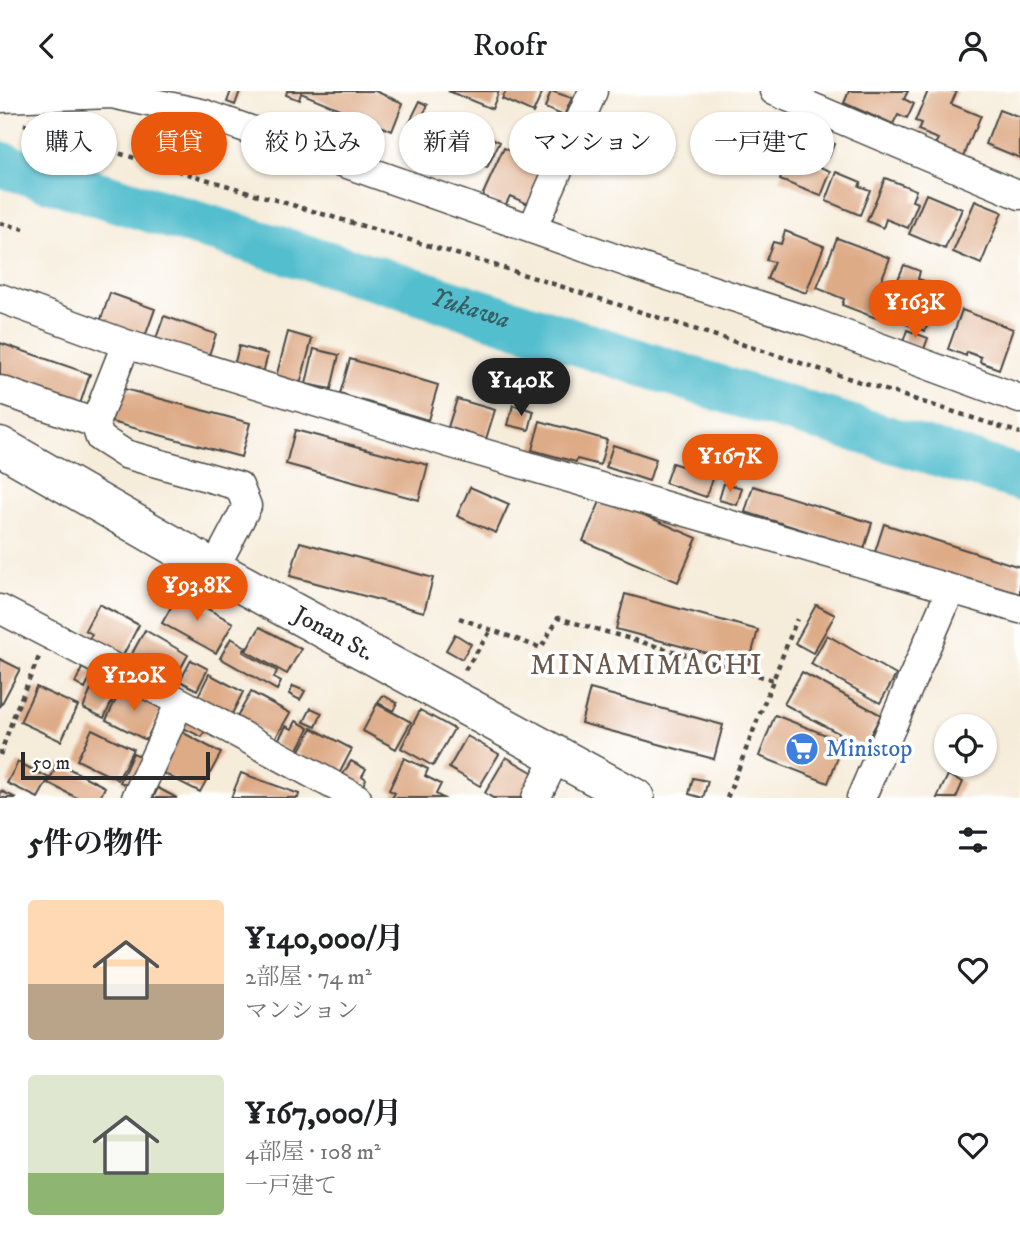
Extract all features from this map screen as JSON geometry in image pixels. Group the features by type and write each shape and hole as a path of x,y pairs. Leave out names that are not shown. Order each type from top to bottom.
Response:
{"street":[{"path":"532,229 593,91"},
{"path":"774,91 1020,195"},
{"path":"6,110 112,93 205,114 637,266 807,321 1020,399"},
{"path":"0,298 126,344 449,443 1020,609"},
{"path":"126,344 94,423 100,437 125,454 239,486 247,506 214,569"},
{"path":"0,390 94,423"},
{"name":"Jonan St.","path":"0,446 214,569 635,798"},
{"path":"861,798 951,589"},
{"path":"0,609 357,798"},
{"path":"136,798 180,702"},
{"path":"536,798 557,755"}],"path":[{"path":"6,110 1020,433"},
{"path":"0,223 24,229"},
{"path":"459,618 541,648 558,618 773,680"},
{"path":"727,798 797,619"},
{"path":"448,697 491,630"},
{"path":"0,755 16,709 49,634"}],"building":[{"path":"231,91 240,91 235,105 227,102"},
{"path":"287,91 375,91 403,103 392,131 385,128 385,112 347,112 301,93 299,100 286,95"},
{"path":"448,91 499,91 492,109"},
{"path":"506,91 543,91 533,112 502,99"},
{"path":"551,91 572,98 566,112 554,112 545,108"},
{"path":"849,91 908,91 904,99 914,104 907,119 898,115 893,125 844,103"},
{"path":"928,91 957,91 951,104 980,116 964,156 936,144 939,139 918,131 921,124 915,122"},
{"path":"420,101 428,105 424,112 414,112"},
{"path":"999,110 1020,118 1020,158 986,144"},
{"path":"495,140 500,142 495,152"},
{"path":"504,148 509,150 509,175 541,175 528,204 510,196 505,206 482,196 492,175 495,175 495,168"},
{"path":"837,172 861,182 859,186 870,190 860,215 826,201"},
{"path":"782,175 829,175 821,196 780,180"},
{"path":"885,178 916,190 912,201 918,203 908,228 886,219 883,228 867,221"},
{"path":"926,194 962,209 945,249 909,234"},
{"path":"975,201 1002,212 981,264 953,252"},
{"path":"785,231 824,246 806,293 767,279 774,262 766,260 773,242 781,244"},
{"path":"837,238 890,258 879,286 887,289 876,318 842,305 844,299 817,288"},
{"path":"904,265 920,271 918,279 944,287 925,331 898,321 906,302 891,296"},
{"path":"110,293 155,309 142,345 98,328"},
{"path":"962,310 1013,329 999,369 980,362 981,357 967,352 966,356 948,349"},
{"path":"164,316 216,334 206,364 153,347"},
{"path":"907,330 928,338 924,349 903,342"},
{"path":"288,332 312,339 299,388 275,381"},
{"path":"0,343 90,374 79,407 0,381"},
{"path":"239,346 268,354 261,381 232,374"},
{"path":"314,349 339,355 331,389 306,384"},
{"path":"350,359 438,385 428,420 340,394"},
{"path":"117,387 250,423 241,457 108,421"},
{"path":"457,399 495,410 486,439 448,427"},
{"path":"513,405 534,411 529,430 508,425"},
{"path":"540,421 607,440 600,465 577,459 576,462 532,450"},
{"path":"295,430 428,465 419,500 286,464"},
{"path":"613,445 656,459 649,481 606,467"},
{"path":"672,463 713,476 706,497 665,483"},
{"path":"724,483 742,488 737,505 719,500"},
{"path":"753,486 872,523 864,549 745,512"},
{"path":"470,487 509,504 496,533 457,516"},
{"path":"602,497 697,538 678,582 583,541"},
{"path":"884,524 1020,567 1020,598 875,552"},
{"path":"300,542 433,578 424,612 290,576"},
{"path":"179,593 233,623 216,653 162,623"},
{"path":"625,594 758,630 749,664 616,629"},
{"path":"99,604 139,625 121,659 87,642 92,634 85,630"},
{"path":"816,605 835,615 813,653 795,643"},
{"path":"260,627 301,649 287,674 246,651"},
{"path":"145,630 188,655 172,684 129,659"},
{"path":"455,634 471,644 462,659 446,650"},
{"path":"827,635 896,675 880,703 811,664"},
{"path":"231,638 246,647 243,652 277,671 274,678 281,682 277,690 220,658"},
{"path":"0,659 20,669 0,707"},
{"path":"191,660 208,669 197,690 180,681"},
{"path":"82,668 92,673 85,689 75,683"},
{"path":"802,672 881,715 864,747 784,704"},
{"path":"209,674 243,692 230,718 196,700"},
{"path":"93,685 115,695 104,718 83,708"},
{"path":"293,686 305,691 300,700 289,694"},
{"path":"36,687 78,706 61,741 20,722"},
{"path":"122,687 163,707 146,740 106,720"},
{"path":"590,689 723,725 714,759 581,723"},
{"path":"251,692 290,713 275,739 237,717"},
{"path":"383,695 397,703 393,711 378,703"},
{"path":"377,704 411,722 396,749 363,731"},
{"path":"311,708 322,713 316,727 304,722"},
{"path":"420,710 454,729 433,766 401,748"},
{"name":"Ministop","path":"775,715 844,742 828,783 759,756"},
{"path":"185,716 208,727 202,737 179,726"},
{"path":"296,721 309,728 295,755 276,744 286,726 292,729"},
{"path":"312,728 352,749 338,776 298,754"},
{"path":"92,729 133,749 118,780 77,760"},
{"path":"180,731 221,753 200,792 159,771"},
{"path":"467,736 499,754 480,786 449,768"},
{"path":"133,753 145,758 131,787 120,782"},
{"path":"506,757 537,775 523,798 493,798 485,793"},
{"path":"404,758 428,769 425,776 441,784 436,794 443,798 392,798 395,793 389,790"},
{"path":"351,761 366,769 362,776 366,779 362,787 342,776"},
{"path":"18,762 49,778 38,798 7,783"},
{"path":"58,763 105,787 100,798 77,798 48,783"},
{"path":"241,773 299,794 298,798 231,798"},
{"path":"947,777 963,782 956,798 937,798"},
{"path":"693,778 708,781 703,798 689,794"},
{"path":"158,788 177,798 153,798"},
{"path":"1,791 16,798 0,798"}],"waterway":[{"name":"Yukawa","path":"0,164 407,288 738,394 1020,478"}],"place":[{"name":"Ministop","path":"802,749"}],"district":[{"name":"MINAMIMACHI","path":"647,665"}]}
